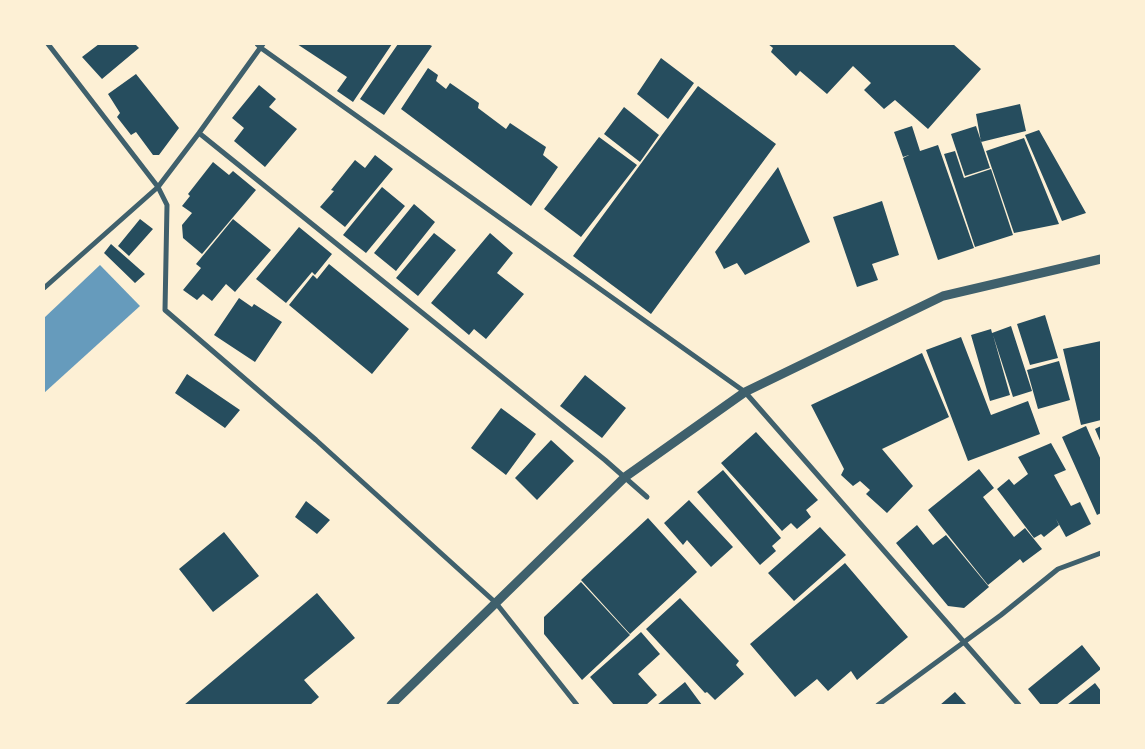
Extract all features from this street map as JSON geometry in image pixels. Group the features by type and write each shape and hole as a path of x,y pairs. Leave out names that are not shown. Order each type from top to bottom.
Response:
{"street":[{"path":"48,44 158,187 168,205 165,310 316,440 496,603 577,705"},
{"path":"44,288 158,187 199,133 260,45 745,392 1019,705"},
{"path":"199,133 605,460 647,497"},
{"path":"391,705 625,477 745,392 943,296 1101,259"},
{"path":"878,705 1001,616 1058,568 1101,553"}],"water":[{"path":"100,265 140,306 44,393 44,318"}],"building":[{"path":"99,44 135,44 139,48 102,79 82,57"},
{"path":"297,44 392,44 353,102 337,91 347,77"},
{"path":"398,44 428,44 432,46 384,115 360,99"},
{"path":"768,44 953,44 981,69 928,129 895,100 884,109 864,90 871,83 853,66 827,94 800,71 796,76 771,52 773,48"},
{"path":"661,58 694,83 668,119 637,94"},
{"path":"428,68 438,75 436,81 446,89 450,83 479,103 478,108 506,129 510,123 546,147 543,155 558,167 531,206 401,109"},
{"path":"136,74 179,128 159,155 153,155 136,132 131,135 117,117 120,113 108,94"},
{"path":"259,85 276,99 269,107 297,129 265,167 234,141 244,128 232,118"},
{"path":"698,86 776,144 651,314 573,256"},
{"path":"1020,104 1026,131 981,142 976,114"},
{"path":"624,107 659,135 640,162 604,134"},
{"path":"912,126 920,151 938,145 974,248 938,260 903,158 909,155 903,157 894,132"},
{"path":"976,126 990,168 965,176 951,134"},
{"path":"1039,130 1086,213 1062,221 1025,135"},
{"path":"599,137 637,165 581,237 544,209"},
{"path":"1024,138 1059,224 1014,233 986,151"},
{"path":"955,151 964,178 991,169 1013,235 975,247 944,154"},
{"path":"375,155 393,169 345,227 320,207 334,191 331,190 355,160 365,168"},
{"path":"213,162 229,175 233,171 256,190 202,254 183,238 182,225 192,213 182,206 190,196 188,194"},
{"path":"778,167 810,242 745,275 737,263 724,269 715,252"},
{"path":"382,187 405,206 366,253 343,235"},
{"path":"882,201 899,255 872,264 878,280 857,287 833,217"},
{"path":"414,204 435,222 396,271 374,253"},
{"path":"140,219 153,229 129,256 118,246"},
{"path":"233,219 271,250 235,292 226,284 212,301 203,294 197,300 183,290 201,268 196,264"},
{"path":"299,227 332,254 315,275 312,272 286,303 256,279"},
{"path":"434,233 456,250 418,296 396,278"},
{"path":"490,233 513,253 497,273 524,294 486,339 474,329 469,335 431,303"},
{"path":"111,244 145,274 135,283 104,253"},
{"path":"329,264 409,329 372,374 289,305 313,275 317,279"},
{"path":"239,298 252,307 254,304 282,322 255,362 214,335"},
{"path":"1045,315 1058,358 1030,365 1017,324"},
{"path":"1011,326 1032,391 1013,397 993,335 1010,395 990,401 971,335 991,329 992,333"},
{"path":"961,337 991,415 1028,401 1040,434 968,461 926,350"},
{"path":"1101,341 1101,420 1081,425 1063,349"},
{"path":"922,353 949,417 882,449 913,486 887,513 866,494 870,490 860,481 853,486 841,475 844,469 811,405"},
{"path":"1059,361 1070,400 1038,409 1027,370"},
{"path":"187,374 240,410 225,428 175,393"},
{"path":"585,375 626,408 602,438 560,406"},
{"path":"501,408 536,434 506,475 471,448"},
{"path":"1086,426 1101,460 1101,513 1097,515 1062,437"},
{"path":"1101,426 1101,443 1095,429"},
{"path":"756,432 818,500 806,510 811,517 797,529 791,523 782,531 721,463"},
{"path":"551,440 574,461 537,500 515,478"},
{"path":"1051,443 1066,470 1054,475 1071,506 1080,502 1091,524 1066,537 1056,519 1059,525 1044,537 1041,534 1034,538 997,489 1009,479 1014,485 1028,474 1018,457"},
{"path":"979,469 994,488 983,497 1014,537 1025,528 1042,549 1023,563 1020,559 988,585 928,510"},
{"path":"723,470 781,538 772,546 776,551 760,565 697,492"},
{"path":"689,500 733,547 711,567 687,540 683,545 664,523"},
{"path":"306,501 330,520 317,534 295,517"},
{"path":"648,518 697,572 630,634 581,580"},
{"path":"917,525 933,545 946,535 989,587 964,608 948,606 896,543"},
{"path":"820,527 846,555 794,601 768,573"},
{"path":"224,532 259,576 213,612 179,569"},
{"path":"845,563 908,637 857,680 851,671 828,691 817,679 795,697 750,644"},
{"path":"581,582 630,635 582,680 544,634 544,617"},
{"path":"317,593 355,638 304,680 319,697 310,705 184,705"},
{"path":"680,598 739,661 736,665 744,674 715,700 707,692 705,693 646,629"},
{"path":"641,632 660,654 638,674 657,695 646,705 614,705 590,677"},
{"path":"1082,645 1101,669 1056,705 1041,705 1028,689"},
{"path":"685,682 702,705 657,705"},
{"path":"1095,683 1101,691 1101,705 1067,705"},
{"path":"955,692 967,705 940,705"}]}
